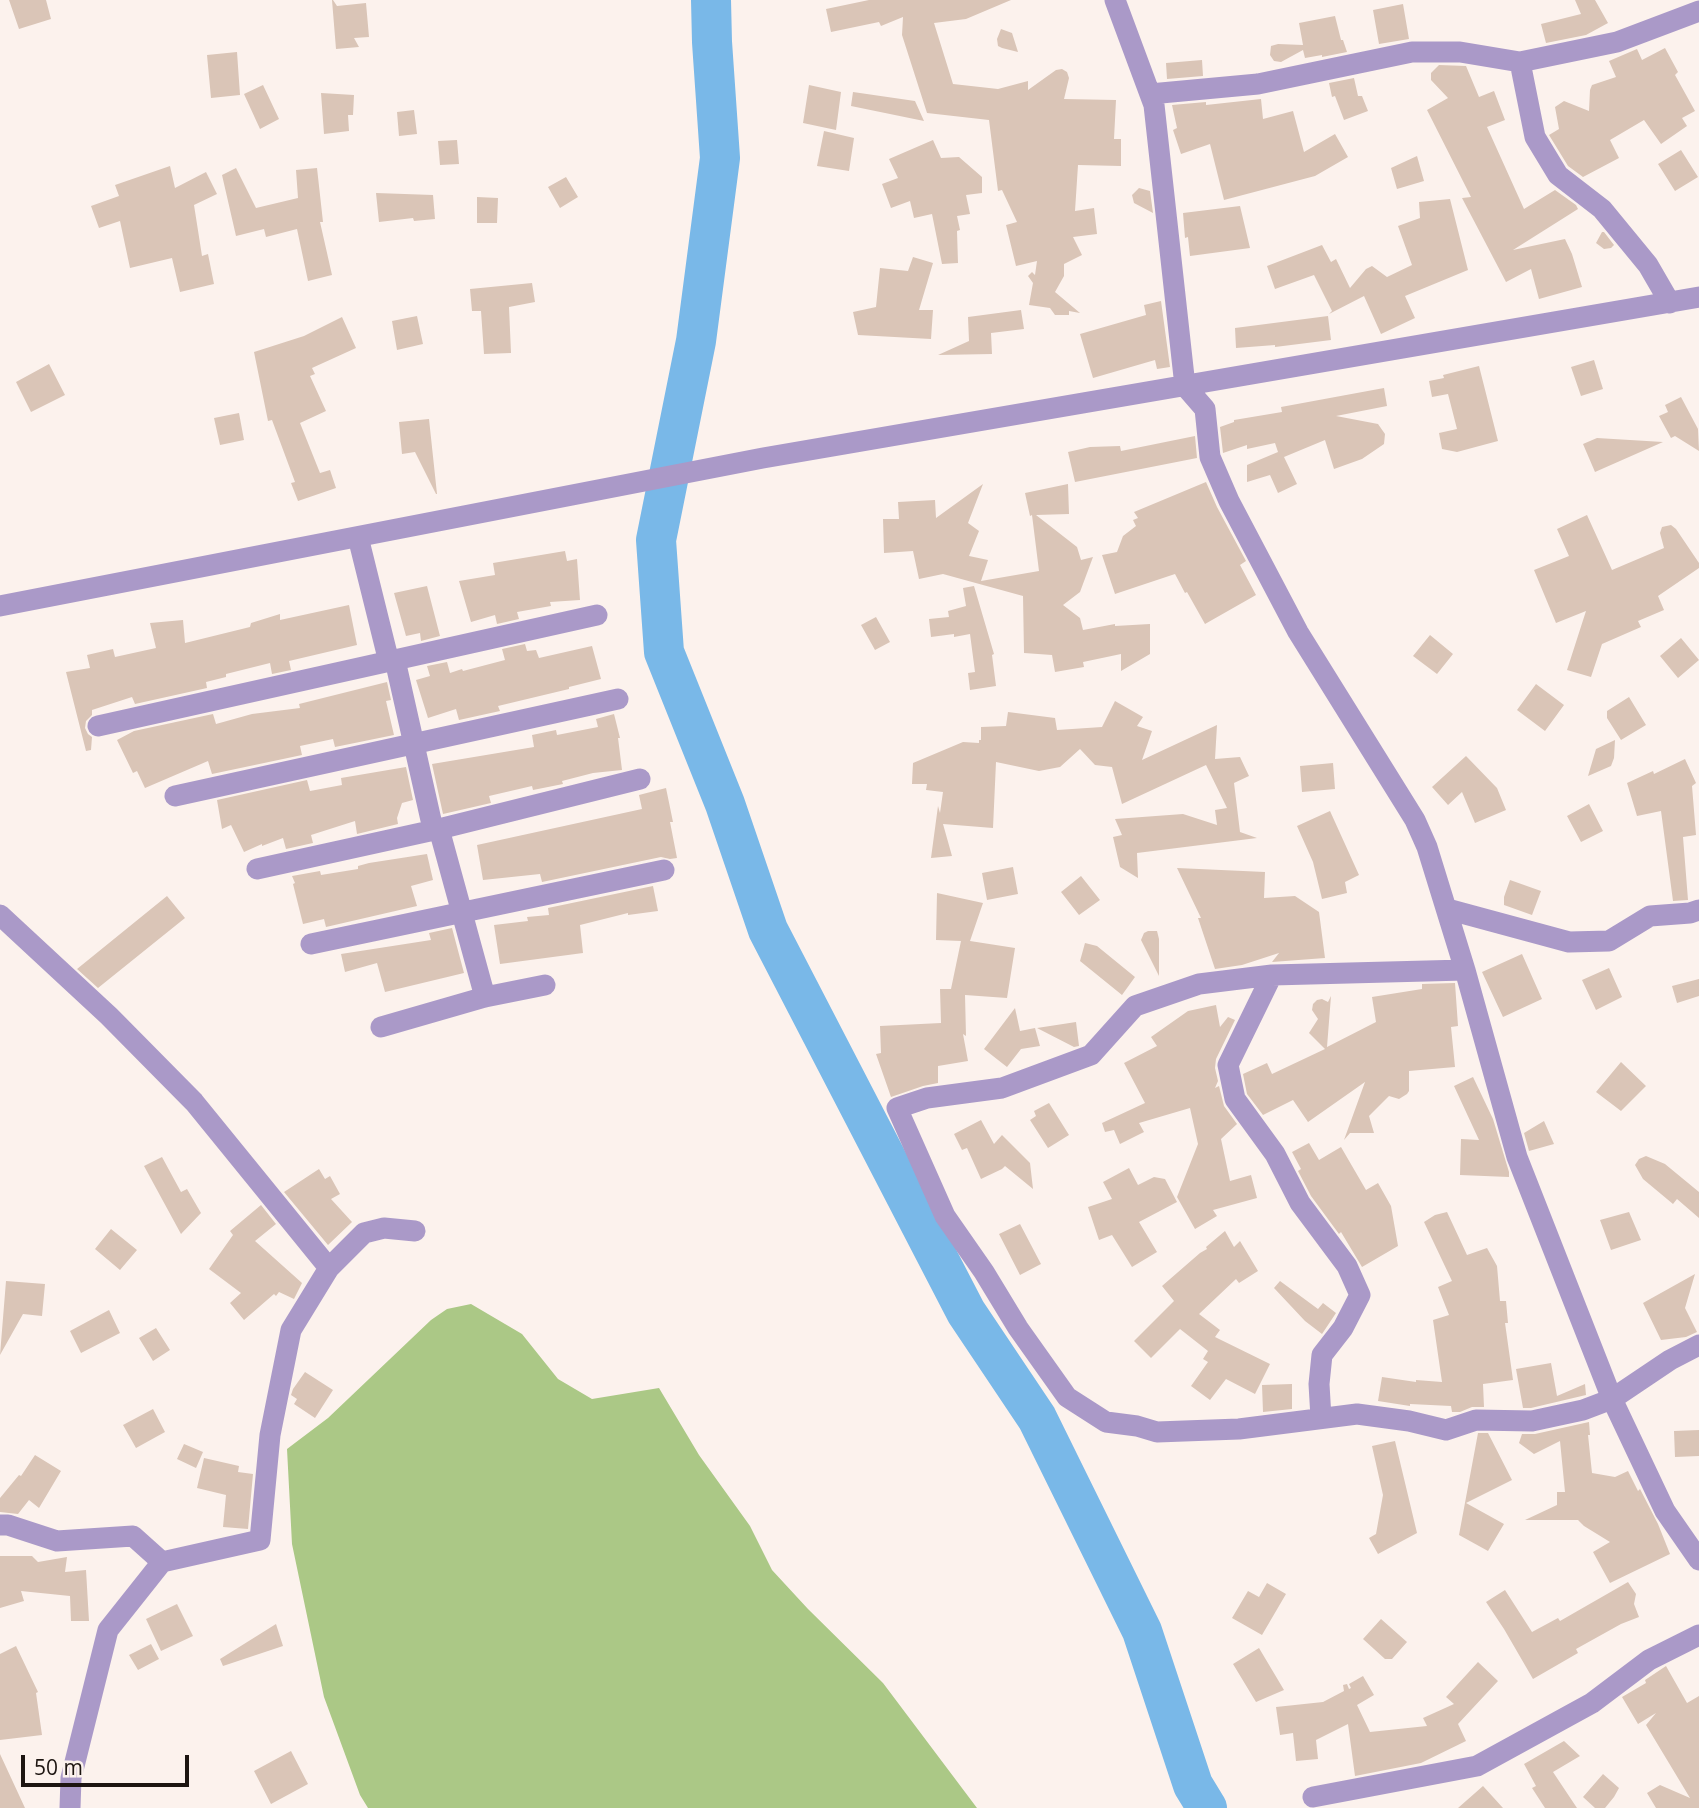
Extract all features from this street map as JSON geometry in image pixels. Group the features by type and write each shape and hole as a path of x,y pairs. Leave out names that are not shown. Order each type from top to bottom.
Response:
{"street":[{"path":"1115,0 1154,105 1185,386 1205,409 1210,457 1229,501 1298,632 1415,820 1427,847 1465,970 1517,1157 1612,1399 1665,1511 1699,1560"},
{"path":"1150,93 1258,84 1412,52 1460,52 1520,62 1617,42 1699,11"},
{"path":"1520,62 1535,137 1558,175 1602,209 1648,265 1671,303"},
{"path":"0,606 763,458 1699,297"},
{"path":"358,537 436,829 485,997"},
{"path":"98,726 597,615"},
{"path":"175,796 618,699"},
{"path":"257,870 640,779"},
{"path":"310,944 664,870"},
{"path":"1447,909 1569,942 1609,941 1650,916 1699,910"},
{"path":"0,915 109,1016 194,1102 329,1268"},
{"path":"1465,970 1272,975 1199,984 1135,1006 1091,1055 1002,1088 927,1098 897,1108 945,1216 1018,1328 1067,1397 1106,1422 1137,1426 1157,1433 1239,1429 1357,1415 1409,1421 1446,1430 1476,1420 1532,1421 1583,1410 1612,1399 1670,1360 1699,1345"},
{"path":"1272,975 1228,1065 1235,1099 1275,1154 1300,1203 1347,1266 1360,1295 1343,1328 1322,1355 1319,1384 1321,1418"},
{"path":"381,1027 485,997 545,985"},
{"path":"69,1808 71,1778 108,1630 162,1562 260,1540 270,1435 291,1329 329,1268 364,1233 384,1228 415,1231"},
{"path":"0,1525 8,1525 57,1541 133,1536 162,1562"},
{"path":"1313,1797 1477,1766 1592,1703 1649,1660 1699,1635"}],"green space":[{"path":"471,1304 522,1334 558,1379 592,1399 659,1388 699,1455 750,1526 772,1570 883,1683 977,1808 368,1808 360,1795 324,1697 292,1544 287,1449 328,1418 431,1320 447,1309"}],"building":[{"path":"9,0 46,0 51,19 19,29"},
{"path":"332,0 337,6 366,3 369,37 354,38 359,47 336,49"},
{"path":"869,0 1011,0 966,19 934,23 953,84 998,89 1028,81 1028,90 1056,70 1062,69 1067,72 1069,78 1064,99 1116,100 1114,139 1121,139 1121,166 1078,165 1075,211 1094,208 1097,234 1073,237 1082,255 1064,264 1064,276 1055,292 1080,313 1069,311 1069,315 1055,315 1050,308 1029,305 1033,283 1028,276 1032,272 1035,275 1037,261 1016,266 1006,225 1017,222 1002,190 998,191 989,120 927,113 902,35 903,17 881,26 879,22 831,32 826,9"},
{"path":"1575,0 1595,0 1608,23 1586,35 1546,43 1541,24 1581,14"},
{"path":"1403,4 1409,39 1379,44 1373,10"},
{"path":"1335,16 1347,52 1305,58 1303,50 1281,62 1274,61 1270,55 1271,46 1303,45 1299,23"},
{"path":"1001,29 1012,33 1018,52 998,46 997,39"},
{"path":"1665,48 1678,72 1675,75 1695,111 1682,118 1687,126 1661,144 1644,120 1610,140 1619,158 1583,177 1568,166 1549,135 1559,129 1555,107 1564,101 1589,111 1592,85 1616,77 1609,61 1637,49 1642,60"},
{"path":"237,52 240,95 211,98 207,55"},
{"path":"1202,60 1203,76 1167,79 1166,63"},
{"path":"1439,65 1466,66 1479,97 1494,91 1505,120 1487,127 1524,209 1555,190 1576,205 1578,209 1513,250 1565,239 1582,287 1539,299 1531,269 1506,282 1462,198 1471,197 1427,110 1448,98 1431,80 1431,73"},
{"path":"1354,78 1358,96 1362,96 1368,111 1344,120 1335,96 1332,97 1329,83"},
{"path":"263,85 279,119 260,129 244,94"},
{"path":"809,85 841,92 836,130 803,123"},
{"path":"853,92 915,101 924,121 851,106"},
{"path":"321,93 354,95 353,115 348,115 349,131 324,134"},
{"path":"1261,99 1263,119 1293,111 1304,152 1335,134 1348,157 1315,176 1224,200 1210,144 1181,154 1173,130 1177,128 1172,105 1206,102 1206,105"},
{"path":"414,110 417,134 399,136 397,112"},
{"path":"824,131 854,138 849,171 817,166"},
{"path":"457,140 459,164 440,165 438,141"},
{"path":"933,140 941,158 959,157 982,177 982,193 966,195 970,214 957,216 960,230 957,231 958,263 942,264 932,214 914,218 910,201 891,208 882,184 898,178 889,159"},
{"path":"1681,150 1698,177 1675,191 1658,164"},
{"path":"1417,156 1424,181 1397,189 1391,168"},
{"path":"170,166 175,188 206,172 217,194 194,205 202,256 208,254 214,284 180,292 172,258 130,268 120,221 99,228 91,206 119,196 115,185"},
{"path":"236,168 256,208 298,198 296,170 317,168 323,222 320,222 332,275 308,281 297,229 266,237 264,229 236,236 222,175"},
{"path":"566,177 578,197 560,208 548,187"},
{"path":"1139,188 1150,191 1153,213 1134,203 1132,195"},
{"path":"376,193 433,195 435,219 414,221 413,218 379,222"},
{"path":"477,197 498,198 497,223 477,223"},
{"path":"1450,199 1468,270 1405,296 1415,318 1381,334 1364,296 1329,314 1332,311 1314,275 1275,289 1267,266 1322,245 1331,262 1336,259 1350,288 1366,269 1372,266 1387,277 1412,265 1398,226 1420,218 1419,202"},
{"path":"1240,206 1250,248 1190,256 1183,213"},
{"path":"1602,232 1614,245 1611,248 1604,249 1596,243"},
{"path":"913,257 933,263 919,310 933,310 931,339 858,335 853,312 876,307 880,268 908,271"},
{"path":"532,283 535,302 509,307 511,353 484,354 481,311 472,311 470,289"},
{"path":"1161,301 1170,367 1157,369 1155,360 1093,378 1080,334 1146,315 1144,305"},
{"path":"1021,310 1024,329 991,333 992,354 938,355 969,341 968,317"},
{"path":"417,316 423,344 397,350 392,321"},
{"path":"1328,316 1331,340 1275,347 1236,348 1235,328"},
{"path":"342,317 356,348 312,368 315,374 310,376 326,411 300,423 320,473 330,470 336,488 298,501 291,483 295,482 272,420 268,421 254,352 304,336"},
{"path":"1594,360 1603,389 1581,396 1571,367"},
{"path":"49,364 65,395 31,412 16,382"},
{"path":"1479,366 1498,441 1457,452 1442,449 1439,433 1457,429 1448,394 1432,397 1429,381"},
{"path":"1384,388 1387,406 1336,416 1378,424 1385,434 1384,444 1362,459 1334,469 1325,440 1284,457 1297,484 1278,493 1270,475 1247,482 1247,465 1278,452 1275,443 1247,449 1247,445 1223,453 1220,427 1234,420 1282,412 1281,407"},
{"path":"1681,397 1698,429 1699,451 1675,436 1671,438 1659,416 1668,412 1665,405"},
{"path":"239,413 244,440 220,445 214,418"},
{"path":"429,419 437,494 415,452 402,454 399,422"},
{"path":"1195,436 1197,458 1075,482 1068,452 1090,447 1120,446 1121,451"},
{"path":"1597,438 1663,442 1595,472 1583,444"},
{"path":"1206,482 1246,561 1240,565 1256,595 1205,624 1175,574 1115,594 1102,555 1117,552 1123,536 1136,526 1133,520 1138,518 1134,512"},
{"path":"983,484 968,523 979,531 969,556 988,560 981,581 1039,571 1032,515 1030,516 1025,493 1068,484 1069,514 1036,515 1077,547 1081,560 1093,557 1080,592 1063,605 1080,618 1083,630 1115,624 1150,624 1150,654 1121,671 1121,654 1083,662 1084,667 1055,672 1052,655 1024,653 1023,596 943,574 919,579 913,551 884,553 883,519 899,519 898,502 935,500 936,518"},
{"path":"1587,515 1612,570 1664,548 1660,533 1662,527 1671,525 1699,563 1699,568 1658,596 1664,610 1638,621 1641,627 1602,644 1591,677 1567,670 1586,611 1556,623 1534,570 1569,556 1557,529"},
{"path":"565,551 567,561 577,559 580,600 550,602 551,606 517,612 519,619 497,624 495,615 471,622 459,581 495,575 493,563"},
{"path":"427,586 440,636 421,641 420,633 406,636 394,593"},
{"path":"974,586 994,654 996,686 970,690 968,673 975,672 970,634 931,637 929,619 949,617 948,611 966,606 963,588"},
{"path":"349,605 357,645 289,661 291,670 272,674 270,663 226,674 226,677 206,682 207,688 135,704 132,697 92,710 85,728 92,737 91,750 86,751 66,672 90,668 87,655 113,649 115,657 156,648 150,623 183,620 185,643 250,627 251,623 280,614 280,620"},
{"path":"876,617 890,642 875,650 861,625"},
{"path":"1430,635 1453,654 1437,674 1413,656"},
{"path":"1681,638 1699,660 1678,678 1660,656"},
{"path":"525,644 527,651 536,650 539,658 592,646 601,679 498,706 500,711 459,720 456,709 428,718 416,680 430,676 427,666 447,662 450,673 462,669 463,671 505,660 502,649"},
{"path":"387,682 391,700 386,701 394,735 335,747 333,739 300,746 302,755 212,774 208,761 145,788 137,771 133,773 117,740 134,731 213,714 216,724 252,714 300,708 299,704"},
{"path":"1536,684 1564,705 1545,731 1517,710"},
{"path":"1629,697 1646,725 1621,740 1607,718 1607,711"},
{"path":"1115,701 1143,717 1137,726 1152,731 1142,760 1217,725 1215,759 1240,757 1249,776 1234,783 1240,832 1257,838 1137,853 1138,878 1120,867 1113,837 1122,835 1115,819 1183,814 1217,825 1215,810 1227,808 1206,765 1122,804 1112,767 1095,765 1080,749 1060,767 1039,771 996,762 993,828 943,824 952,856 931,858 938,806 940,813 943,792 926,790 927,784 912,784 913,763 963,742 979,743 981,727 1006,726 1008,712 1055,718 1057,730 1102,727"},
{"path":"614,714 620,738 622,770 593,773 562,781 563,784 533,790 532,786 489,796 491,803 443,814 432,764 534,747 532,735 556,730 557,735 598,727 596,719"},
{"path":"1615,740 1611,766 1588,776 1596,749"},
{"path":"1466,756 1497,788 1506,810 1475,823 1462,792 1448,805 1432,787"},
{"path":"1685,759 1696,783 1692,786 1696,835 1683,837 1688,900 1673,901 1661,811 1637,816 1627,783"},
{"path":"1333,763 1335,789 1302,792 1300,766"},
{"path":"406,767 413,800 402,803 397,818 398,824 357,834 355,821 311,835 313,843 286,849 283,838 244,852 231,825 222,829 217,800 307,780 310,791 342,785 341,778"},
{"path":"666,788 677,858 661,857 542,882 540,874 483,880 477,845 642,809 639,795"},
{"path":"1589,804 1603,831 1581,842 1567,816"},
{"path":"1330,811 1359,875 1345,882 1347,893 1322,899 1313,862 1297,826"},
{"path":"427,854 433,880 411,886 417,906 326,927 324,919 303,924 292,876 358,869 358,866 369,863"},
{"path":"1013,867 1018,894 987,900 982,873"},
{"path":"1177,868 1265,872 1264,898 1295,896 1319,912 1325,958 1272,962 1279,953 1242,965 1215,969 1198,918 1201,918"},
{"path":"1081,876 1100,900 1079,915 1061,892"},
{"path":"1510,880 1541,891 1532,915 1504,905"},
{"path":"653,886 658,911 628,913 580,925 583,953 500,964 494,925 528,921 527,917 549,915 548,908"},
{"path":"937,893 983,903 970,941 1015,948 1007,998 965,995 966,1036 963,1034 968,1061 938,1066 938,1083 891,1097 876,1054 881,1053 880,1026 941,1023 940,989 951,989 961,941 936,940"},
{"path":"167,896 185,918 98,988 77,969"},
{"path":"452,928 464,973 385,992 377,963 345,972 341,954 431,940 429,933"},
{"path":"1148,931 1157,931 1159,939 1159,976 1141,940"},
{"path":"1085,943 1097,946 1135,977 1122,995 1080,961"},
{"path":"1522,954 1542,999 1503,1017 1482,972"},
{"path":"1609,968 1622,997 1596,1010 1582,980"},
{"path":"1699,979 1699,996 1677,1003 1672,986"},
{"path":"1455,983 1458,1026 1451,1027 1455,1067 1409,1071 1407,1094 1399,1099 1389,1096 1369,1116 1374,1133 1350,1133 1344,1140 1365,1082 1308,1122 1293,1100 1263,1115 1247,1094 1243,1074 1267,1063 1272,1074 1325,1049 1309,1033 1318,1019 1312,1010 1317,1000 1328,1002 1331,996 1327,1047 1376,1022 1372,997 1422,989 1422,984"},
{"path":"1216,1005 1220,1027 1228,1017 1235,1020 1216,1059 1218,1081 1215,1088 1219,1086 1224,1106 1237,1124 1221,1139 1230,1181 1251,1175 1257,1198 1213,1210 1217,1216 1195,1229 1177,1197 1198,1144 1190,1108 1139,1123 1144,1132 1120,1144 1114,1130 1105,1132 1102,1123 1145,1103 1124,1063 1157,1046 1151,1037 1188,1011"},
{"path":"1015,1008 1020,1031 1035,1028 1040,1046 1021,1049 1007,1067 984,1049"},
{"path":"1076,1022 1079,1046 1074,1047 1037,1028"},
{"path":"1621,1062 1646,1086 1621,1111 1596,1092"},
{"path":"1473,1077 1493,1119 1509,1177 1460,1175 1461,1139 1479,1140 1454,1086"},
{"path":"1049,1103 1069,1135 1048,1148 1030,1120 1036,1116 1034,1111"},
{"path":"981,1120 994,1144 1002,1135 1030,1163 1033,1189 1005,1166 981,1179 967,1148 962,1150 954,1134"},
{"path":"1544,1121 1554,1144 1529,1151 1524,1133"},
{"path":"1309,1143 1319,1160 1341,1147 1366,1190 1378,1183 1391,1206 1398,1246 1362,1267 1341,1232 1339,1234 1311,1196 1298,1171 1301,1169 1292,1152"},
{"path":"1646,1156 1665,1164 1699,1192 1699,1218 1677,1199 1673,1204 1643,1179 1635,1165 1639,1159"},
{"path":"162,1157 181,1192 187,1189 201,1213 181,1234 144,1166"},
{"path":"1129,1168 1138,1185 1154,1177 1165,1179 1177,1202 1139,1222 1157,1252 1132,1267 1112,1235 1099,1240 1088,1207 1112,1199 1103,1182"},
{"path":"319,1169 325,1179 330,1176 340,1194 331,1199 352,1222 328,1245 284,1192"},
{"path":"261,1205 276,1224 255,1241 302,1283 294,1299 279,1292 276,1296 274,1294 244,1320 230,1303 241,1293 209,1269 233,1235 230,1231"},
{"path":"1447,1212 1467,1255 1487,1248 1497,1266 1500,1301 1506,1301 1508,1323 1505,1323 1513,1380 1483,1384 1484,1407 1472,1407 1460,1412 1452,1412 1451,1406 1410,1406 1378,1401 1382,1377 1416,1382 1442,1382 1433,1320 1449,1315 1438,1287 1452,1281 1424,1222"},
{"path":"1629,1212 1641,1240 1611,1250 1600,1220"},
{"path":"1020,1224 1041,1264 1020,1275 999,1234"},
{"path":"111,1229 137,1250 120,1270 95,1249"},
{"path":"1225,1231 1234,1247 1240,1241 1258,1271 1239,1283 1236,1279 1199,1314 1220,1330 1215,1337 1270,1364 1255,1394 1226,1379 1210,1400 1191,1386 1208,1362 1203,1359 1208,1351 1180,1329 1151,1358 1134,1341 1174,1301 1162,1286"},
{"path":"1695,1274 1685,1308 1697,1332 1686,1337 1661,1340 1643,1303"},
{"path":"6,1281 45,1284 42,1316 23,1314 0,1355"},
{"path":"1280,1281 1318,1309 1323,1303 1336,1313 1322,1334 1305,1321 1274,1288"},
{"path":"109,1310 120,1333 81,1353 70,1331"},
{"path":"156,1328 170,1350 153,1361 139,1338"},
{"path":"1551,1363 1557,1396 1585,1384 1586,1395 1523,1408 1516,1369"},
{"path":"305,1372 333,1390 315,1418 294,1404 297,1399 291,1395"},
{"path":"1292,1384 1292,1409 1263,1412 1262,1385"},
{"path":"153,1409 165,1432 136,1448 123,1425"},
{"path":"1589,1422 1592,1473 1615,1477 1628,1471 1658,1524 1670,1554 1610,1583 1593,1552 1610,1542 1578,1520 1525,1520 1557,1505 1557,1492 1565,1492 1560,1441 1534,1454 1519,1443 1522,1434 1535,1434"},
{"path":"1699,1430 1699,1456 1675,1457 1674,1431"},
{"path":"1478,1433 1488,1433 1512,1480 1466,1503 1504,1524 1488,1551 1459,1535"},
{"path":"1395,1441 1417,1533 1378,1554 1369,1538 1376,1534 1383,1495 1372,1446"},
{"path":"184,1444 203,1452 196,1468 177,1459"},
{"path":"35,1455 61,1471 39,1508 29,1500 18,1514 0,1512 0,1498 19,1475 21,1476"},
{"path":"204,1458 239,1466 238,1472 253,1474 248,1529 223,1527 226,1495 197,1488"},
{"path":"0,1556 32,1556 38,1562 67,1557 65,1572 86,1570 89,1621 71,1621 70,1596 21,1591 24,1601 0,1608"},
{"path":"1628,1582 1636,1594 1634,1604 1639,1617 1576,1649 1578,1653 1533,1679 1486,1602 1505,1590 1532,1632 1558,1618 1560,1621"},
{"path":"1267,1583 1286,1594 1262,1635 1232,1618 1248,1591 1259,1597"},
{"path":"177,1604 193,1636 161,1651 146,1619"},
{"path":"1381,1619 1407,1642 1392,1659 1385,1659 1363,1639"},
{"path":"276,1624 283,1646 223,1666 220,1659"},
{"path":"151,1644 159,1659 138,1670 129,1655"},
{"path":"16,1646 38,1692 42,1735 0,1740 0,1654"},
{"path":"1259,1648 1284,1690 1256,1702 1233,1664"},
{"path":"1478,1662 1498,1681 1458,1724 1466,1741 1421,1763 1355,1776 1348,1724 1316,1740 1318,1759 1296,1761 1293,1733 1280,1735 1276,1707 1323,1702 1344,1691 1343,1685 1347,1684 1349,1689 1351,1688 1349,1684 1363,1676 1374,1695 1357,1705 1370,1732 1427,1726 1423,1718 1454,1704 1446,1697"},
{"path":"1666,1666 1687,1703 1699,1696 1699,1808 1656,1808 1647,1793 1660,1785 1690,1798 1646,1725 1656,1713 1638,1724 1622,1697 1646,1683 1645,1680"},
{"path":"1564,1741 1580,1756 1553,1772 1577,1808 1545,1808 1532,1788 1536,1786 1524,1764"},
{"path":"291,1751 308,1784 271,1804 254,1771"},
{"path":"0,1754 25,1808 0,1808"},
{"path":"1603,1774 1619,1788 1605,1808 1595,1808 1583,1797"},
{"path":"1483,1786 1503,1808 1458,1808"}],"waterway":[{"path":"711,0 720,158 696,341 656,540 664,652 725,804 768,930 966,1312 1037,1418 1142,1631 1193,1785 1207,1808"}]}
